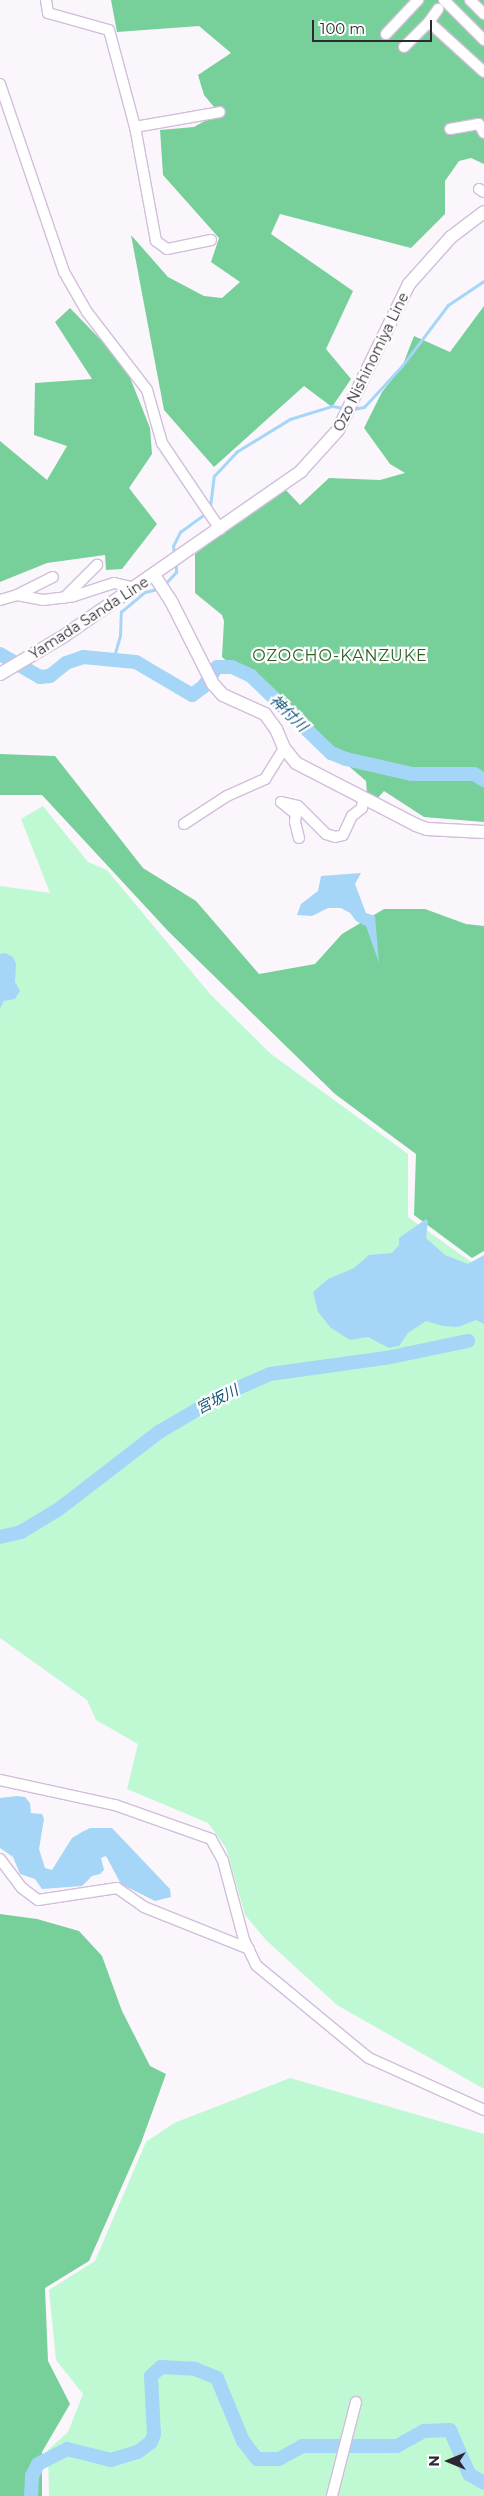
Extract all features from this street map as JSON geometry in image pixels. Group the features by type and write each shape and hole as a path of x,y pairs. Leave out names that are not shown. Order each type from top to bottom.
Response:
{"main road":[{"name":"Ozo Nishinomiya Line","path":"159,583 175,560 301,471 329,443 350,410 409,284 452,237 484,212"},
{"name":"Yamada Sanda Line","path":"0,674 27,659 136,588 159,583 209,677 223,695 265,714 276,729 284,748 296,763 363,800 427,829 484,832"}],"street":[{"path":"46,0 48,12 109,30 135,128 156,241 167,249 212,240"},
{"path":"386,34 418,0"},
{"path":"470,0 484,14"},
{"path":"404,47 429,22 441,4 484,40"},
{"path":"429,22 484,72"},
{"path":"0,84 64,272 88,312 147,390 162,443 220,529"},
{"path":"135,128 220,112"},
{"path":"450,129 479,124 484,132"},
{"path":"64,598 97,565"},
{"path":"0,600 17,595 54,577"},
{"path":"17,595 43,600 64,598 114,583 136,588"},
{"path":"184,824 227,796 265,779 284,748"},
{"path":"300,838 294,822 296,814 281,802 298,806 326,834 335,837 343,835 352,816 362,808 363,800"},
{"path":"0,1780 115,1805 211,1839 223,1860 249,1949 256,1965 369,2058 484,2110"},
{"path":"0,1859 22,1888 38,1900 117,1888 144,1908 249,1949"},
{"path":"332,2496 356,2402"}],"green space":[{"path":"111,0 484,0 484,164 471,158 459,161 445,181 445,214 411,248 280,214 271,234 353,291 326,349 351,379 332,407 304,386 214,467 164,410 131,235 168,277 204,296 222,298 240,282 211,262 219,238 163,175 160,130 194,127 219,113 204,95 198,75 231,53 199,26 117,32"},
{"path":"484,306 484,822 424,817 384,791 376,800 367,794 366,781 222,657 224,621 222,615 195,593 195,554 283,487 300,505 329,478 380,480 405,473 390,464 364,428 382,392 402,367 414,336 450,352"},
{"path":"70,308 125,365 150,428 152,454 129,488 157,524 122,569 106,570 105,555 47,563 0,582 0,441 47,480 67,446 34,435 35,383 92,379 55,322"},
{"path":"0,754 55,756 143,868 196,901 259,974 315,964 342,934 384,909 425,909 466,924 484,926 484,1251 472,1258 414,1215 416,1154 335,1094 169,932 42,795 0,795"},
{"path":"43,806 88,862 107,870 210,994 271,1054 408,1154 408,1217 474,1264 484,1258 484,2089 337,2005 267,1941 245,1915 226,1848 208,1823 127,1789 138,1744 96,1720 87,1700 0,1638 0,886 50,893 21,819"},
{"path":"0,1914 37,1919 79,1931 102,1956 122,2011 150,2066 166,2074 141,2143 89,2261 45,2288 48,2361 70,2404 42,2452 42,2496 0,2496"},
{"path":"290,2078 484,2134 484,2496 49,2496 48,2450 68,2432 83,2394 56,2360 49,2290 95,2261 146,2142 174,2123"}],"water":[{"path":"361,873 355,884 366,913 375,916 379,963 366,926 356,921 350,913 341,908 328,908 312,916 297,915 301,904 318,891 321,876"},
{"path":"5,953 13,957 16,964 15,982 20,991 15,999 4,1001 0,1009 0,954"},
{"path":"426,1219 428,1221 426,1238 445,1255 468,1264 484,1255 484,1324 476,1320 458,1327 443,1326 426,1321 408,1333 399,1346 389,1348 368,1337 350,1340 331,1328 318,1312 313,1292 328,1279 354,1268 369,1255 392,1253 399,1245 399,1238"},
{"path":"25,1797 30,1803 31,1813 42,1814 44,1819 39,1849 45,1868 52,1870 72,1838 82,1832 90,1828 112,1828 170,1889 171,1897 155,1901 121,1884 106,1856 101,1858 104,1870 100,1874 92,1876 82,1886 42,1889 35,1879 20,1874 13,1857 0,1848 0,1798"}],"waterway":[{"path":"353,409 364,407 402,366 448,305 484,281"},
{"path":"210,507 214,476 236,452 290,419 332,406 345,408"},
{"path":"174,555 173,546 180,532 206,513"},
{"path":"164,585 176,572 176,563"},
{"path":"113,660 120,636 121,612 145,592 157,589"},
{"name":"神付川","path":"0,654 40,677 50,676 66,663 83,657 136,662 192,695 203,687 217,667 232,667 251,676 331,753 346,759 412,774 474,774 484,780"},
{"name":"宮坂川","path":"0,1537 21,1532 59,1509 159,1432 222,1395 270,1374 386,1358 468,1341"},
{"path":"31,2496 32,2476 38,2464 67,2449 111,2460 138,2452 151,2442 154,2434 151,2376 161,2367 195,2369 217,2378 243,2441 257,2459 279,2459 302,2446 397,2446 424,2431 450,2430 469,2474 484,2483"}],"district":[{"name":"OZOCHO-KANZUKE","path":"340,656"}]}
